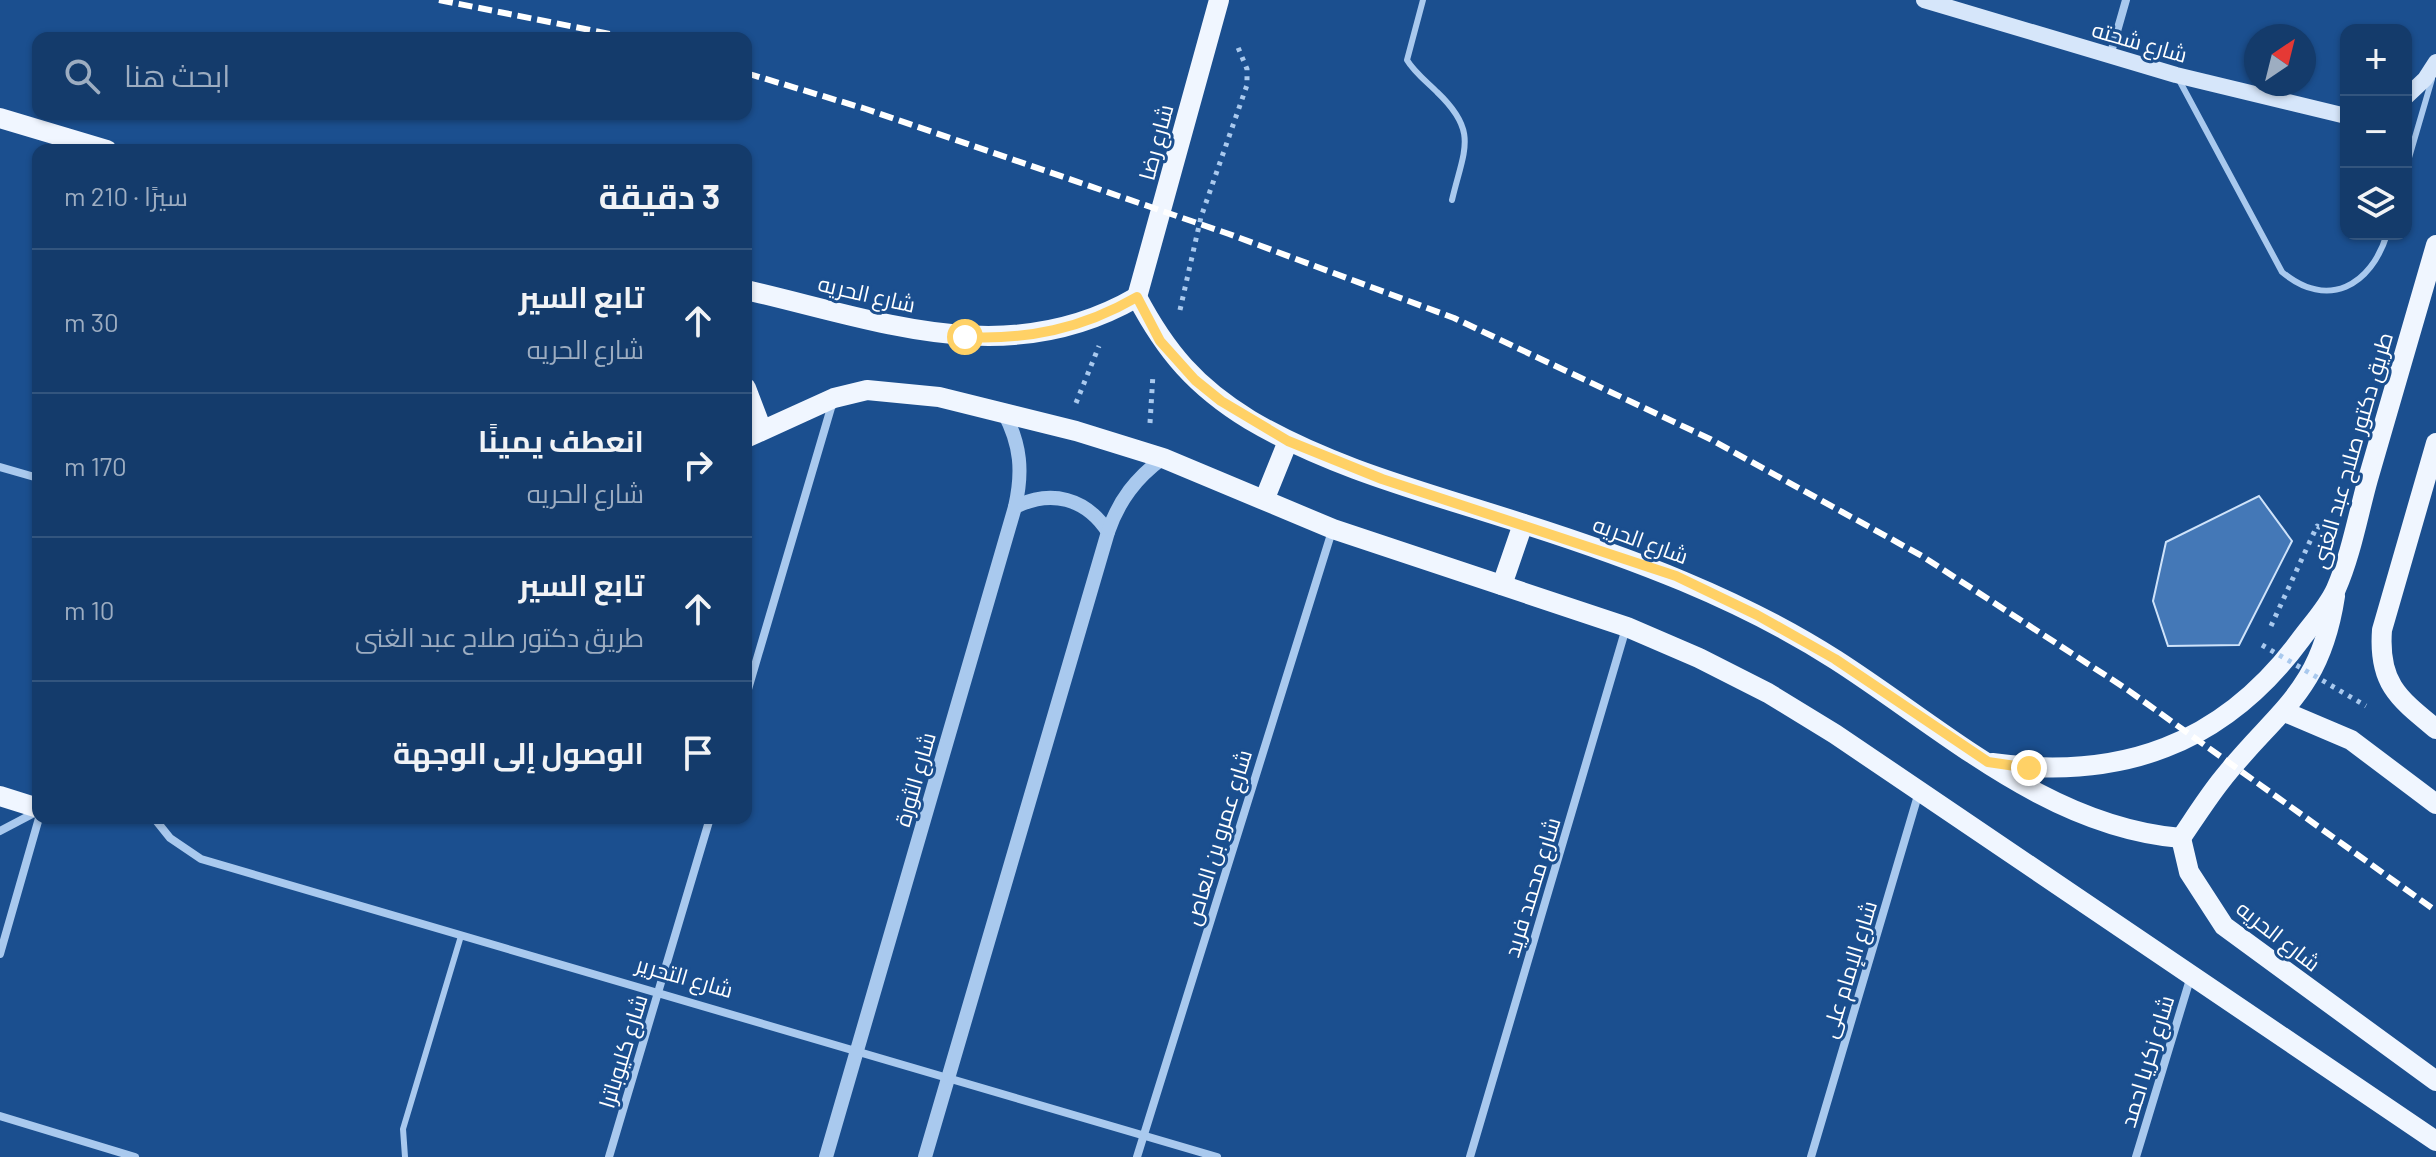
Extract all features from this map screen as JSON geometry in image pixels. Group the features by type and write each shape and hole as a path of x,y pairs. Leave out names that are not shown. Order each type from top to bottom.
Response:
{"main road":[{"path":"1206,0 1212,25"},
{"name":"شارع رضا","path":"1137,297 1219,0"},
{"name":"شارع شحته","path":"1924,0 2176,75 2340,115"},
{"path":"2407,96 2436,63"},
{"path":"0,118 87,144"},
{"name":"طريق دكتور صلاح عبد الغنى","path":"1988,762 2029,768 2110,765 2188,740 2256,691 2285,660 2335,591 2436,245"},
{"name":"شارع الحريه","path":"752,291 965,337 1038,334 1108,314 1137,297 1160,341 1195,380 1221,401 1288,441 1382,479 1676,576 1757,615 1835,659 1988,762 2063,807 2145,835 2181,838 2189,872 2224,926 2436,1081"},
{"path":"754,434 834,398 867,390 898,391 1004,413 1141,450 1265,498 1333,529 1627,627 1699,658 1768,693 1919,791 2436,1141"},
{"path":"1265,498 1288,441"},
{"path":"2436,443 2429,493 2382,630 2380,647 2388,680 2410,707 2436,729"},
{"path":"1502,585 1523,524"},
{"path":"2181,838 2220,781 2285,712 2313,671 2324,646 2335,591"},
{"path":"2285,712 2351,740 2436,804"},
{"path":"0,796 32,807"}],"street":[{"path":"2110,56 2126,0"},
{"path":"752,676 834,398"},
{"name":"شارع الثورة","path":"826,1157 1015,507 1021,459 1015,435 1004,413"},
{"path":"925,1157 1108,532 1128,490 1163,458"},
{"path":"0,467 32,476"},
{"path":"1015,507 1044,497 1074,501 1088,509 1108,532"},
{"name":"شارع عمرو بن العاص","path":"1137,1157 1333,529"},
{"name":"شارع محمد فريد","path":"1470,1157 1627,627"},
{"name":"شارع الإمام على","path":"1811,1157 1919,791"},
{"path":"0,831 32,812"},
{"path":"0,954 37,824"},
{"name":"شارع التحرير","path":"159,824 170,838 201,859 1217,1157"},
{"name":"شارع كليوباترا","path":"609,1157 708,824"},
{"name":"شارع زكريا احمد","path":"2136,1157 2191,975"},
{"path":"0,1116 135,1157"}],"lane":[{"path":"1423,0 1407,60 1452,106 1465,126 1466,138 1452,200"},
{"path":"2412,147 2436,63"},
{"path":"2176,75 2282,272 2294,282 2323,291 2353,284 2375,264 2385,240"},
{"path":"405,1157 403,1129 461,936"}],"path":[{"path":"1141,450 1149,429 1149,388 1160,341 1184,301 1201,217 1247,85 1242,53 1234,41 1212,25"},
{"path":"1076,431 1073,419 1076,402 1091,370 1108,314"},
{"path":"2271,625 2317,526 2326,530"},
{"path":"2262,645 2366,706"}],"building":[{"path":"2259,496 2292,541 2239,645 2168,646 2153,601 2166,542"}],"railway":[{"path":"439,0 600,32"},
{"path":"752,75 866,109 1229,234 1454,318 1710,439 1922,556 2125,688 2436,911"}],"route":[{"path":"965,337 994,338 1052,332 1108,314 1137,297 1160,341 1195,380 1221,401 1288,441 1382,479 1676,576 1757,615 1835,659 1988,762 2029,768"}]}
